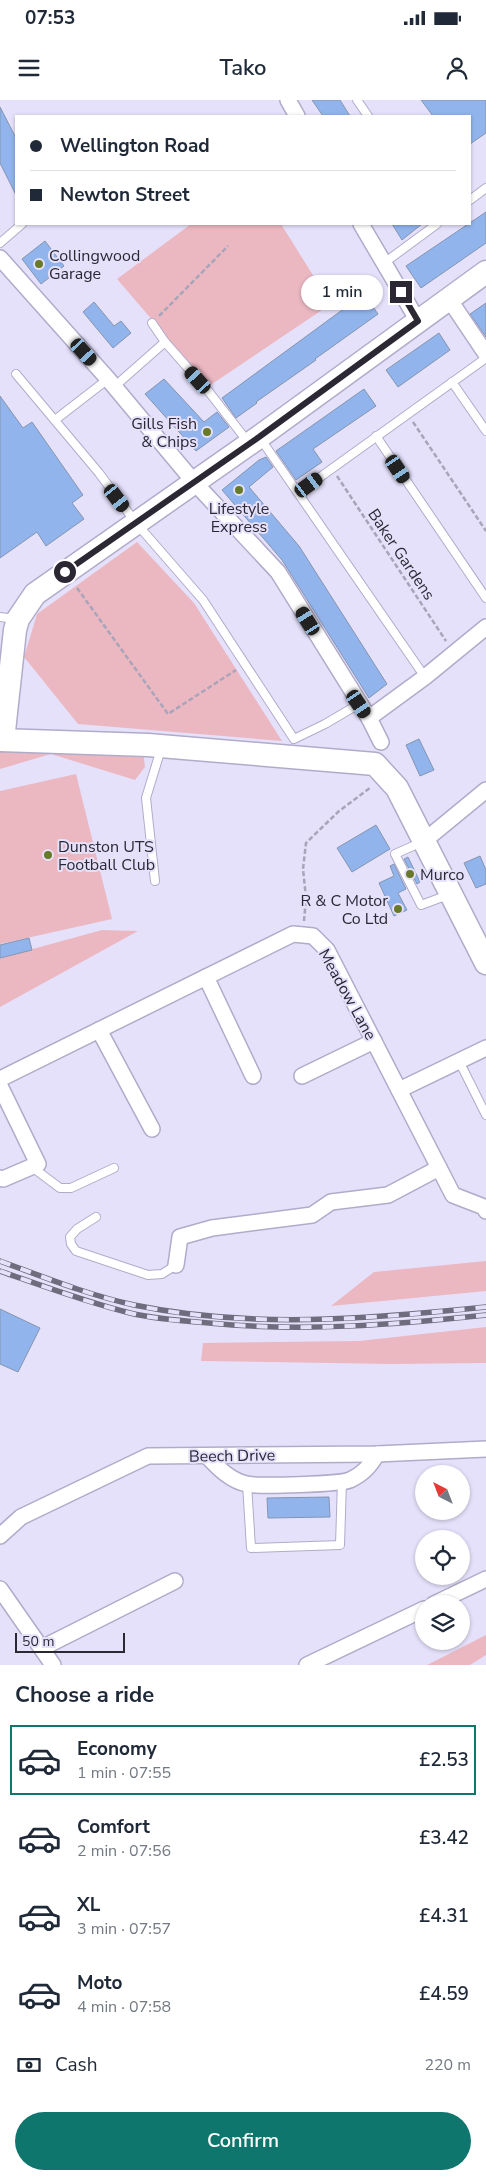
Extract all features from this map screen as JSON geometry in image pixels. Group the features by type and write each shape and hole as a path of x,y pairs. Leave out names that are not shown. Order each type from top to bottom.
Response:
{"street":[{"path":"288,100 296,115"},
{"path":"362,225 418,321"},
{"path":"0,258 111,383 194,482 278,572 369,718 381,742"},
{"path":"484,954 397,788 375,764 162,747 1,740 9,618 35,594 65,572 254,440 486,272"},
{"path":"449,298 486,354"},
{"path":"369,718 425,677 453,652 486,627"},
{"path":"424,841 486,790"},
{"name":"Meadow Lane","path":"0,1079 293,934 313,936 327,950 453,1195 484,1208 486,1211"},
{"path":"206,977 252,1076"},
{"path":"99,1030 152,1128"},
{"path":"302,1076 374,1041"},
{"path":"399,1090 486,1048"},
{"path":"0,1086 38,1164 3,1180 0,1178"},
{"path":"176,1265 180,1237 212,1228 312,1214 331,1202 388,1195 439,1168"},
{"name":"Beech Drive","path":"0,1536 21,1517 148,1456 377,1454 486,1449"},
{"path":"207,1456 221,1472 247,1484 296,1484 349,1481 369,1468 377,1454"},
{"path":"453,1595 486,1579"},
{"path":"42,1648 175,1581"},
{"path":"0,1588 54,1665"},
{"path":"307,1665 415,1613"}],"lane":[{"path":"357,100 367,115"},
{"path":"471,199 486,188"},
{"path":"0,243 21,225"},
{"path":"384,263 436,225"},
{"path":"152,323 165,342 254,440 298,493 425,677"},
{"path":"55,420 111,383 165,342"},
{"path":"298,493 486,358"},
{"path":"16,374 99,472 136,522 203,600 294,739 359,704"},
{"path":"452,382 486,431"},
{"path":"376,436 486,598"},
{"path":"155,881 146,798 162,747"},
{"path":"424,841 395,854 421,905 451,893"},
{"path":"459,1061 486,1115"},
{"path":"32,1167 60,1188 71,1188 114,1168"},
{"path":"96,1217 77,1229 70,1236 71,1244 76,1252 148,1275 162,1274 176,1265"},
{"path":"247,1484 251,1548 340,1546 342,1481"}],"path":[{"path":"152,323 228,246"},
{"path":"408,414 486,532"},
{"name":"Baker Gardens","path":"332,468 453,652"},
{"path":"65,572 168,714 245,665"},
{"path":"304,935 306,898 303,869 306,843 339,811 386,776"}],"shaded area":[{"path":"190,225 282,225 331,304 209,386 117,279"},
{"path":"137,542 194,603 282,741 78,724 24,657 37,614"},
{"path":"52,746 143,750 145,767 135,780 51,754 0,769 0,752"},
{"name":"Dunston UTS Football Club","path":"76,774 112,919 0,944 0,791"},
{"path":"102,930 138,931 0,1007 0,958"},
{"path":"486,1261 486,1291 331,1306 374,1272"},
{"path":"486,1327 486,1363 392,1364 201,1361 203,1343 359,1341"},
{"path":"486,1635 486,1655 470,1665 427,1665 456,1650 470,1650 470,1643"}],"building":[{"path":"312,100 340,100 349,115 322,115"},
{"path":"421,100 486,100 486,133 471,143 471,115 432,115"},
{"path":"0,107 15,136 15,193 0,163"},
{"path":"486,212 486,243 421,288 406,266 467,225 471,225 471,222"},
{"path":"393,225 421,225 402,240"},
{"path":"45,241 64,266 41,284 22,259"},
{"path":"364,294 378,314 236,418 222,398"},
{"path":"94,302 114,326 121,321 131,333 113,348 83,312"},
{"path":"486,303 486,337 470,314"},
{"path":"439,333 450,350 398,387 386,370"},
{"path":"164,379 204,422 217,412 229,427 196,451 145,394"},
{"path":"364,389 376,406 313,449 322,462 296,480 276,451"},
{"path":"0,396 23,428 32,422 83,495 72,503 84,519 46,546 37,532 0,558"},
{"path":"266,457 273,467 249,487 299,546 387,684 369,698 282,560 222,490 259,460"},
{"path":"419,739 434,770 420,776 406,745"},
{"path":"376,825 390,849 352,872 337,848"},
{"path":"480,856 486,870 486,884 476,888 464,863"},
{"path":"408,857 420,882 417,884 404,859"},
{"path":"394,864 406,889 398,893 407,910 394,916 379,883 394,876 390,866"},
{"path":"29,938 32,950 0,958 0,945"},
{"path":"0,1309 40,1328 18,1372 0,1364"},
{"path":"329,1497 330,1517 268,1518 267,1498"}],"railway":[{"path":"0,1261 117,1301 178,1312 221,1317 310,1320 486,1307"},
{"path":"0,1271 114,1309 179,1321 244,1326 313,1327 417,1322 486,1315"}],"place":[{"name":"Collingwood Garage","path":"39,264"},
{"name":"Gills Fish & Chips","path":"207,432"},
{"name":"Lifestyle Express","path":"239,490"},
{"name":"Dunston UTS Football Club","path":"48,855"},
{"name":"Murco","path":"410,874"},
{"name":"R & C Motor Co Ltd","path":"398,909"}],"route":[{"path":"65,572 259,437 418,321 401,292"}]}
